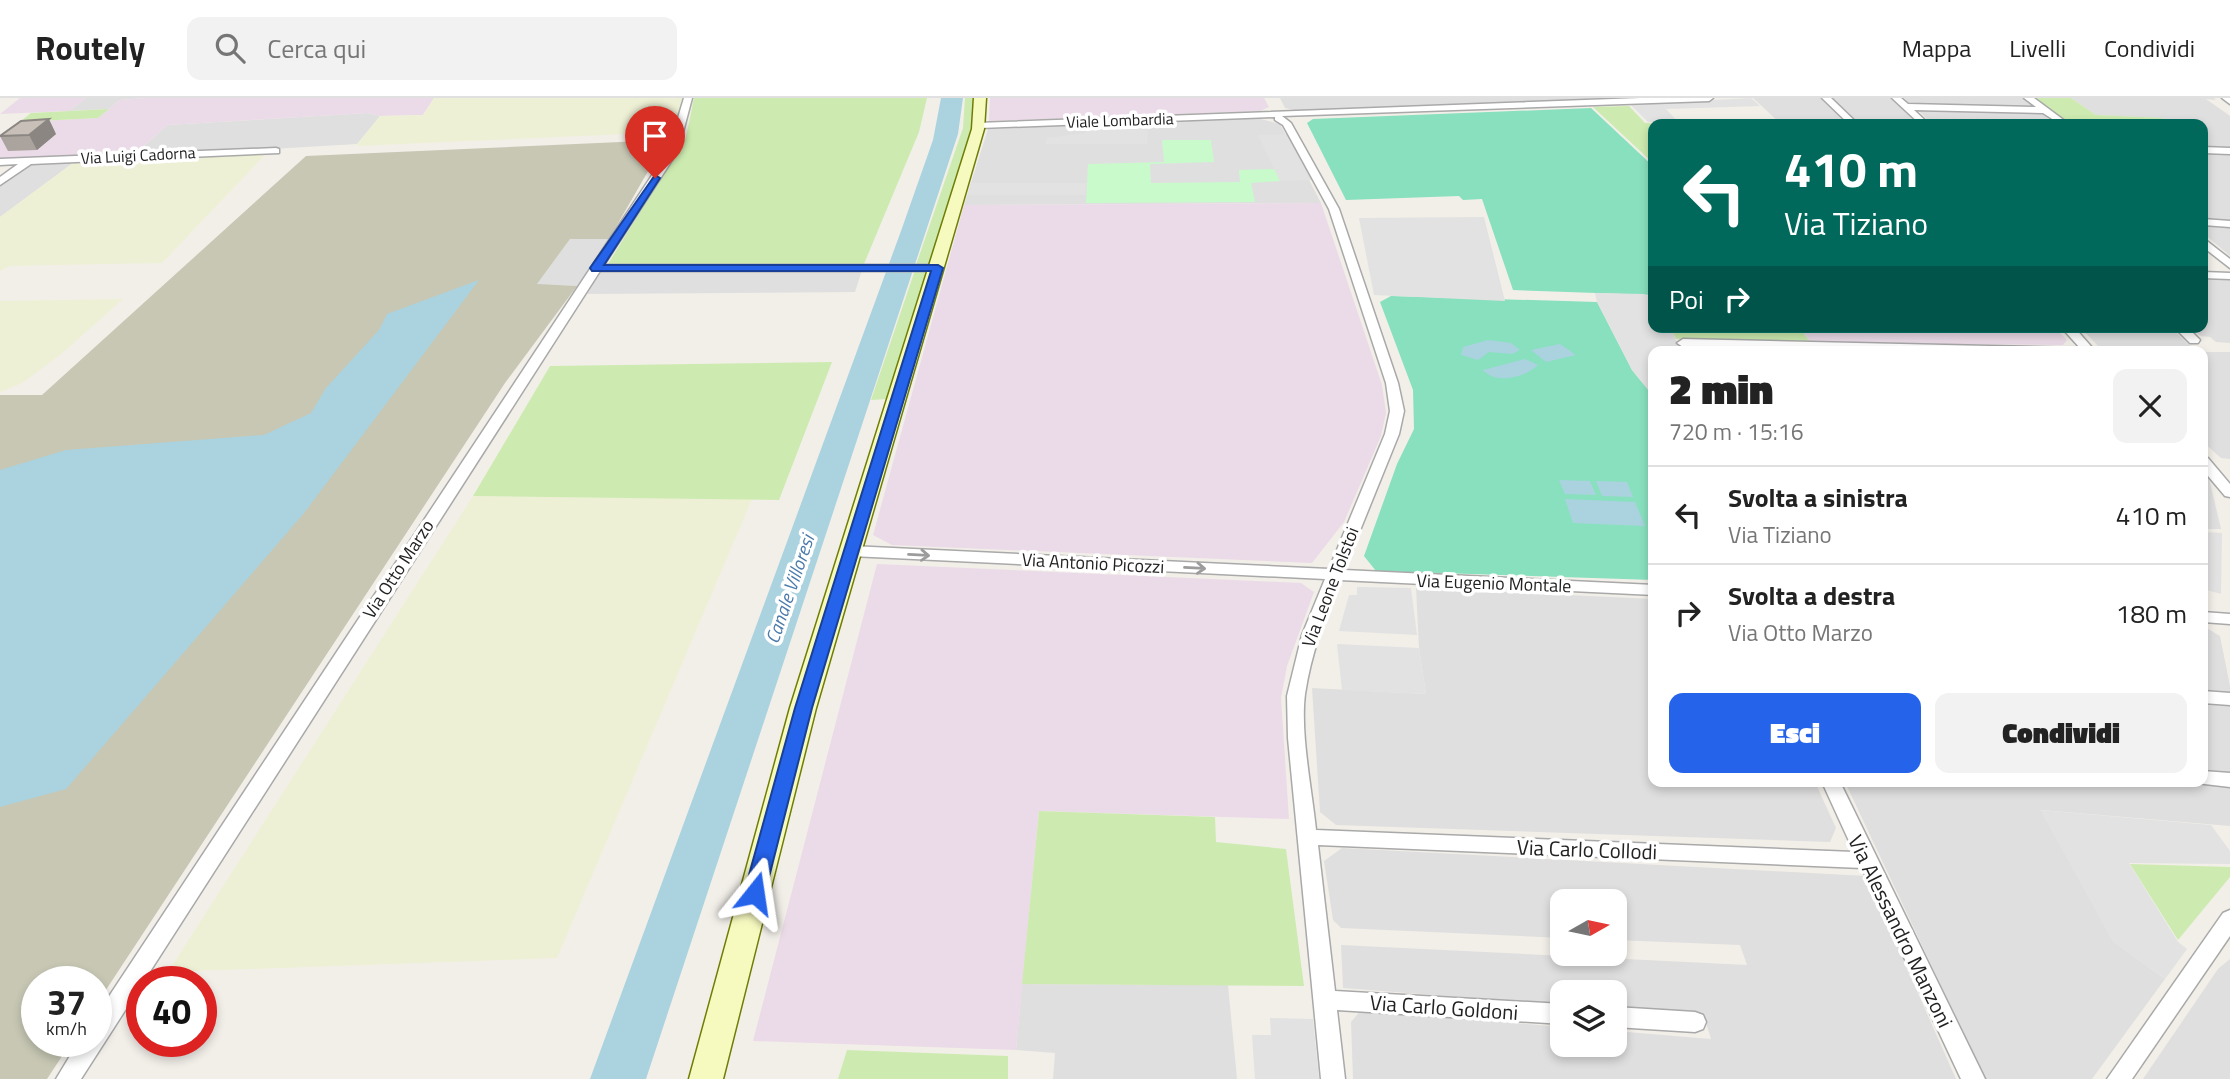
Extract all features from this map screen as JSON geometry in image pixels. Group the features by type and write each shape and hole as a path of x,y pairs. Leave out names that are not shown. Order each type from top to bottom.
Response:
{"street":[{"name":"Via Otto Marzo","path":"112,1010 673,151 688,98"},
{"path":"706,1079 803,708 851,551 929,268 980,125 980,98"},
{"name":"Viale Lombardia","path":"980,125 1284,116 1709,98"},
{"path":"1826,98 1849,119"},
{"path":"1896,98 1919,119"},
{"path":"2028,98 2058,119"},
{"path":"1906,107 2044,110"},
{"name":"Via Leone Tolstoi","path":"1284,116 1334,209 1396,397 1397,411 1392,434 1310,635 1296,696 1307,837 1334,1079"},
{"path":"2208,150 2230,151"},
{"name":"Via Luigi Cadorna","path":"0,162 276,151"},
{"path":"0,182 28,161"},
{"path":"2208,222 2230,224"},
{"path":"2208,247 2230,265"},
{"path":"596,268 929,268"},
{"path":"2208,275 2230,276"},
{"path":"2186,333 2194,340"},
{"path":"1683,343 1818,346"},
{"path":"2208,466 2230,471"},
{"path":"2208,468 2230,493"},
{"name":"Via Antonio Picozzi","path":"851,551 1334,575"},
{"name":"Via Eugenio Montale","path":"1334,575 1648,590"},
{"path":"2208,617 2230,619"},
{"path":"2208,697 2230,699"},
{"path":"2208,778 2230,780"},
{"name":"Via Alessandro Manzoni","path":"1833,787 1973,1079"},
{"name":"Via Carlo Collodi","path":"1307,837 1866,860"},
{"path":"2119,1079 2230,919"},
{"name":"Via Carlo Goldoni","path":"1325,1000 1550,1013"},
{"path":"1627,1018 1695,1022"},
{"path":"68,1079 82,1057"}],"shaded area":[{"path":"20,98 86,98 69,111 0,114"},
{"path":"86,98 147,98 120,100 109,109 69,111"},
{"path":"434,98 423,115 380,116 368,113 167,125 134,155 0,162 0,136 20,122 98,118 120,100"},
{"path":"434,98 683,98 672,132 356,146 380,116 423,115"},
{"path":"990,98 1264,98 1269,107 1260,111 989,121"},
{"path":"1280,98 1608,98 1299,111 1285,108"},
{"path":"1751,98 1760,106 1666,109 1675,119 1648,119 1648,122 1631,105"},
{"path":"1753,98 1820,98 1843,119 1776,119"},
{"path":"1833,98 1892,98 1915,119 1853,119"},
{"path":"1904,98 2022,98 2033,107 1912,105"},
{"path":"2071,98 2214,98 2216,100 2206,99 2230,116 2230,149 2208,148 2208,119 2096,115"},
{"path":"1917,109 2040,112 2049,119 1927,119"},
{"path":"368,113 380,116 357,144 132,157 167,125"},
{"path":"1253,117 1280,124 1321,203 964,205 988,129"},
{"path":"1086,124 1148,125 1147,144 1045,144 1047,138 1085,133"},
{"path":"1287,134 1312,180 1280,181 1258,135"},
{"path":"666,140 609,239 570,239 537,284 577,286 505,383 112,981 112,966 21,966 21,1057 61,1057 47,1079 0,1079 0,395 42,395 306,156"},
{"path":"2208,151 2230,153 2230,222 2208,221"},
{"path":"267,153 162,263 9,266 0,271 0,217 77,160"},
{"path":"77,160 0,217 0,183 29,161"},
{"path":"971,183 1087,183 1086,195 968,195"},
{"path":"1321,203 1382,385 1386,413 1381,436 1344,522 1312,563 892,545 873,535 964,205"},
{"path":"1484,217 1505,301 1374,295 1359,218"},
{"path":"2208,224 2230,225 2230,256 2208,237"},
{"path":"570,239 609,239 577,286 536,285"},
{"path":"862,270 855,292 587,294 600,271"},
{"path":"2208,277 2230,279 2230,343 2216,342 2210,337 2197,333 2208,333"},
{"path":"1595,293 1648,296 1648,333 1673,333 1678,346 1648,346 1648,390 1632,370"},
{"path":"123,299 60,355 22,383 0,392 0,301"},
{"path":"1804,333 2060,333 2067,340 2063,345 1811,343"},
{"path":"2086,333 2176,333 2191,346 2098,346"},
{"path":"2208,352 2230,352 2230,459 2221,458 2208,446"},
{"path":"2208,478 2209,478 2221,529 2208,529"},
{"path":"473,496 752,499 557,958 217,970 217,966 172,966"},
{"path":"2208,532 2222,533 2221,594 2208,590"},
{"path":"877,564 1301,583 1314,592 1287,666 1281,698 1289,819 1039,811 1016,1050 753,1041"},
{"path":"1357,587 1411,588 1417,635 1339,631 1349,595 1357,595"},
{"path":"1416,588 1648,599 1648,787 1817,787 1836,828 1830,842 1336,825 1320,812 1312,688 1426,694 1419,648"},
{"path":"2208,629 2220,636 2230,686 2230,826 2041,810 2113,941 2165,979 2092,1079 1985,1079 1847,787 2208,787"},
{"path":"1337,644 1419,648 1426,694 1342,690"},
{"path":"2040,810 2211,825 2230,851 2230,864 2129,863 2178,942 2187,949 2165,979 2113,941"},
{"path":"1342,848 1866,876 1956,1079 1353,1079 1351,1022 1361,1010 1550,1026 1550,1057 1627,1057 1627,1032 1711,1039 1704,1016 1627,1010 1627,980 1550,980 1550,1004 1343,988 1341,945 1550,955 1550,966 1628,966 1628,959 1747,965 1740,945 1628,941 1628,889 1550,889 1550,937 1341,928 1333,920 1324,861"},
{"path":"2230,959 2230,1079 2143,1079 2218,969"},
{"path":"1022,984 1228,985 1237,1079 1053,1079 1055,1053 1016,1050"},
{"path":"1270,1018 1313,1019 1319,1079 1255,1079 1252,1035 1271,1035"}],"green space":[{"path":"694,98 927,98 919,132 864,264 608,264 686,137"},
{"path":"965,98 976,98 975,121 933,266 915,268 963,128"},
{"path":"2034,98 2071,98 2096,115 2164,119 2065,119"},
{"path":"1629,106 1648,123 1648,158 1593,107"},
{"path":"1591,108 1648,161 1648,295 1513,290 1482,199 1463,200 1459,196 1346,200 1307,123 1313,119"},
{"path":"109,109 98,118 20,122 31,113"},
{"path":"1162,140 1211,140 1214,162 1150,164 1151,183 1240,182 1239,170 1275,169 1280,181 1251,183 1255,202 1086,203 1088,164 1164,162"},
{"path":"915,270 928,271 889,396 886,399 871,400"},
{"path":"1391,296 1597,302 1632,370 1648,390 1648,580 1376,571 1364,556 1397,464 1414,429 1413,390 1380,302"},
{"path":"1673,333 1804,333 1811,343 1676,339"},
{"path":"832,362 779,500 473,496 550,366"},
{"path":"1039,811 1215,817 1216,842 1286,849 1304,986 1022,984"},
{"path":"2130,864 2230,867 2230,877 2178,940"},
{"path":"847,1050 1008,1056 1008,1079 838,1079"}],"water":[{"name":"Canale Villoresi","path":"941,98 963,98 958,134 646,1079 590,1079 901,231 933,140"},
{"path":"479,280 304,513 66,789 0,807 0,470 66,450 264,435 311,413 326,388 379,330 387,314"},
{"path":"1488,340 1511,343 1520,350 1512,354 1489,352 1478,360 1461,355 1463,347"},
{"path":"1560,344 1576,355 1546,362 1531,350"},
{"path":"1525,359 1538,365 1519,376 1495,377 1483,370"},
{"path":"1559,480 1590,481 1596,495 1565,494"},
{"path":"1596,481 1627,482 1633,497 1602,496"},
{"path":"1565,499 1635,502 1645,526 1573,523"}],"building":[{"path":"49,119 29,135 0,136 21,121"}],"route":[{"path":"655,178 596,268 938,268 803,708 755,893"}]}
